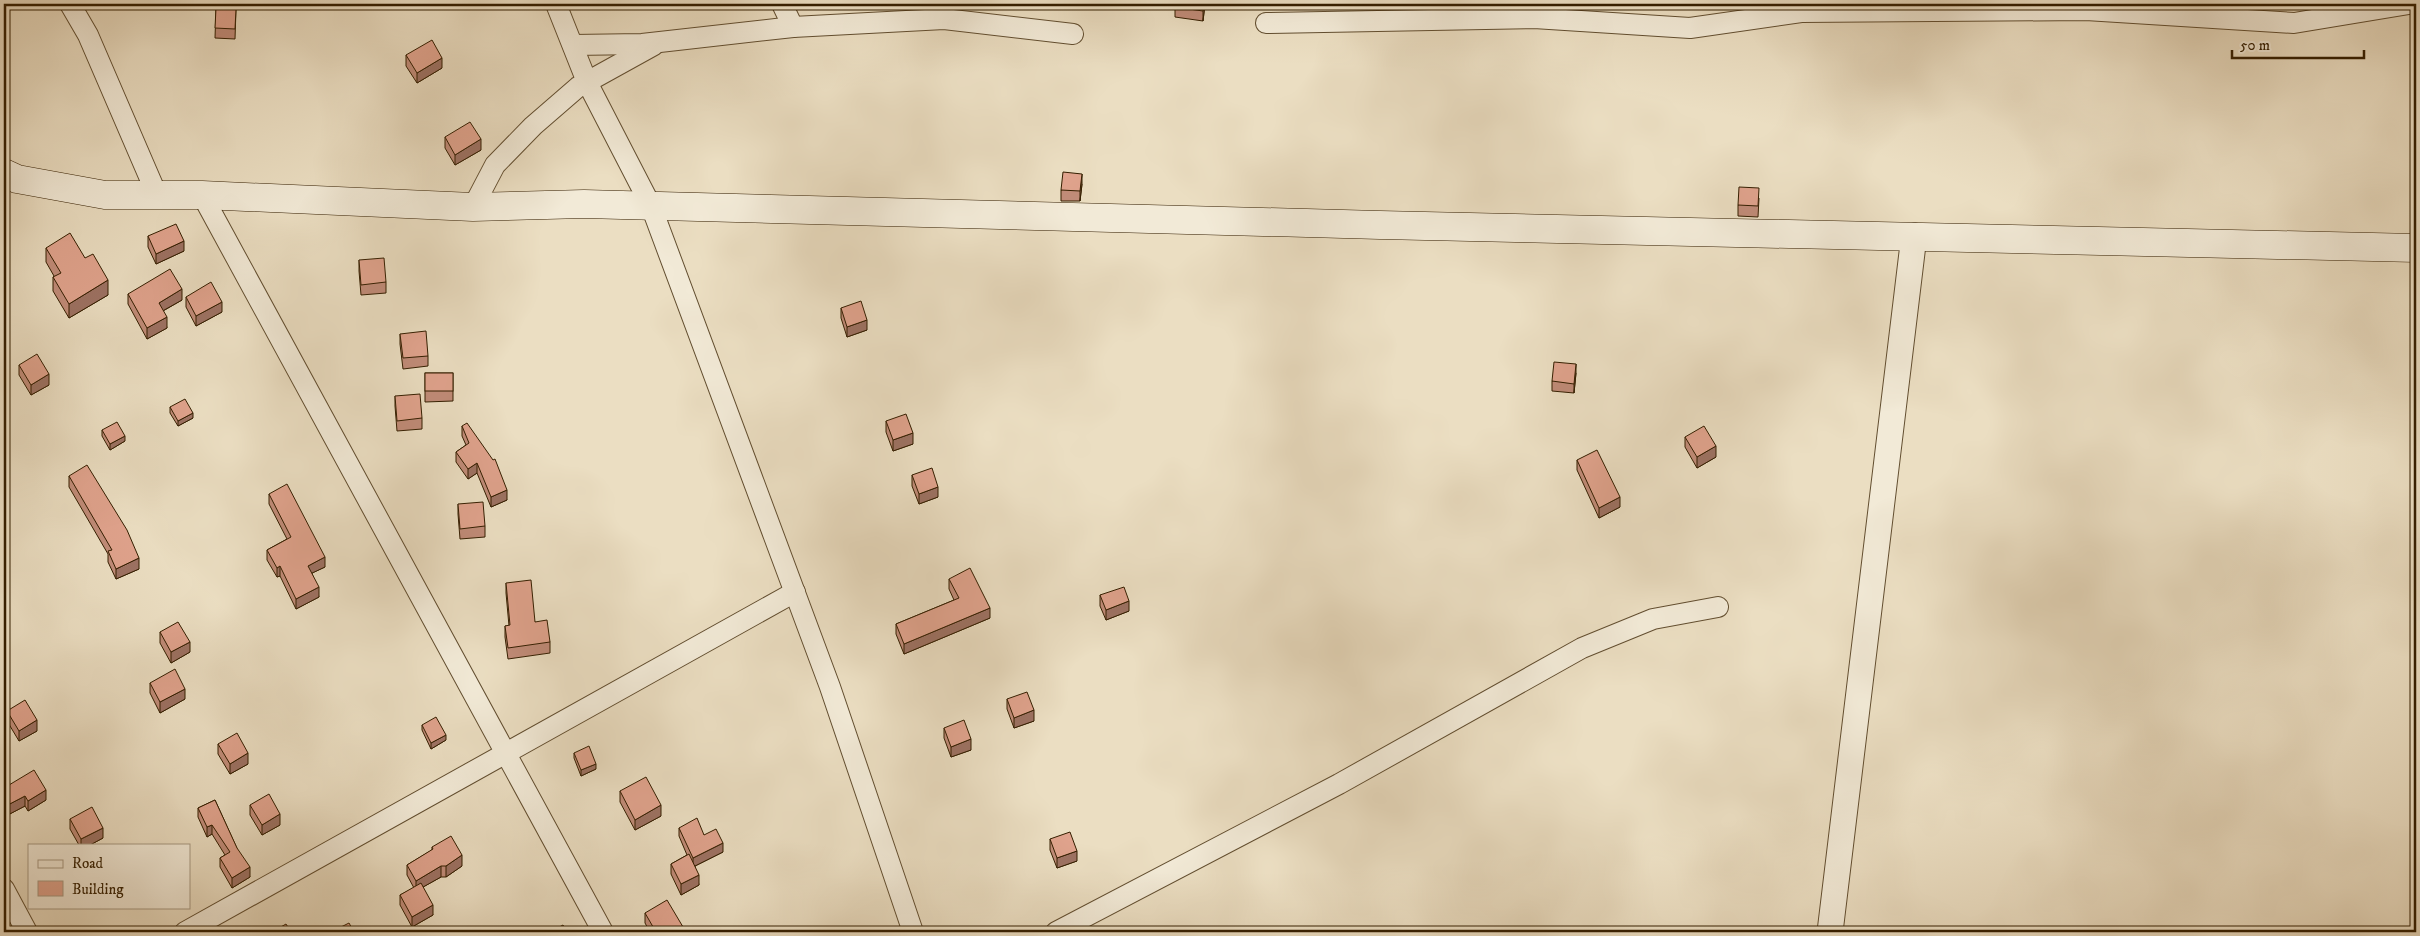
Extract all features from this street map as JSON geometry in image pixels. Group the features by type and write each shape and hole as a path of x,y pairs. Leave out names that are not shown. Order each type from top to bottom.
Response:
{"main road":[{"path":"4,173 17,179 105,195 202,195 473,207 584,204 1380,226 2416,248"}],"street":[{"path":"70,4 88,35 158,195"},
{"path":"556,4 587,82 651,206 830,687 913,932"},
{"path":"782,4 793,27"},
{"path":"1266,23 1534,18 1690,28 1732,20 1802,12 2086,10 2294,23 2409,4"},
{"path":"573,45 658,42 793,27 944,19 1073,34"},
{"path":"473,207 494,165 533,126 578,87 658,42"},
{"path":"202,195 603,932"},
{"path":"1830,932 1914,236"},
{"path":"185,932 795,592"},
{"path":"1056,932 1339,784 1582,648 1653,620 1718,608"},
{"path":"4,889 27,932"}],"building":[{"path":"1176,4 1204,4 1203,11 1175,7"},
{"path":"216,8 236,9 235,29 215,28"},
{"path":"432,40 442,58 417,73 406,55"},
{"path":"470,122 481,139 455,155 445,137"},
{"path":"1063,172 1082,174 1080,191 1061,190"},
{"path":"1739,187 1759,188 1758,206 1738,205"},
{"path":"176,224 184,241 156,254 148,236"},
{"path":"70,233 85,258 93,254 108,280 69,304 53,277 61,273 46,248"},
{"path":"384,258 386,282 361,285 359,260"},
{"path":"170,269 182,289 159,303 167,317 147,328 128,294"},
{"path":"211,282 222,302 196,316 186,297"},
{"path":"861,301 867,320 847,327 841,308"},
{"path":"426,331 428,356 403,358 400,334"},
{"path":"37,354 49,374 31,385 19,365"},
{"path":"1554,362 1576,364 1574,384 1552,381"},
{"path":"425,373 453,373 453,391 425,391"},
{"path":"420,394 422,418 397,421 395,396"},
{"path":"185,399 193,413 178,421 170,407"},
{"path":"906,414 913,433 893,440 886,421"},
{"path":"117,422 125,436 110,444 102,430"},
{"path":"467,423 493,460 495,459 507,490 491,497 477,463 468,469 456,452 469,443 462,426"},
{"path":"1704,426 1716,446 1697,457 1685,437"},
{"path":"1597,450 1620,497 1599,508 1577,460"},
{"path":"87,465 127,530 139,558 116,569 108,551 112,550 69,476"},
{"path":"932,468 938,487 919,494 912,475"},
{"path":"287,484 325,557 308,566 319,587 296,599 280,566 277,568 267,550 291,537 269,494"},
{"path":"483,502 485,526 460,529 458,504"},
{"path":"970,568 990,608 904,644 896,624 959,598 949,579"},
{"path":"531,580 535,622 547,620 550,642 508,648 505,626 510,625 506,583"},
{"path":"1124,587 1129,601 1106,610 1100,595"},
{"path":"178,622 190,642 171,652 160,632"},
{"path":"175,669 185,689 160,702 150,683"},
{"path":"1027,692 1034,710 1014,718 1007,699"},
{"path":"25,700 37,720 19,731 7,711"},
{"path":"436,717 446,735 431,743 422,725"},
{"path":"964,720 971,739 951,747 944,728"},
{"path":"237,733 248,753 230,764 218,744"},
{"path":"589,746 596,764 581,770 574,753"},
{"path":"34,770 46,790 28,801 25,796 4,807 4,788"},
{"path":"646,777 661,805 635,820 620,791"},
{"path":"269,794 280,814 262,825 250,805"},
{"path":"215,800 237,848 250,867 232,878 220,858 230,852 212,825 207,827 198,808"},
{"path":"92,807 103,828 81,839 70,819"},
{"path":"697,818 704,835 716,829 723,843 693,858 679,828"},
{"path":"1070,832 1077,851 1057,858 1050,839"},
{"path":"451,836 462,855 446,866 441,866 416,881 407,865"},
{"path":"689,854 699,875 681,884 671,864"},
{"path":"421,883 433,905 412,917 400,895"},
{"path":"667,900 686,932 656,932 645,913"},
{"path":"349,923 354,932 331,932"},
{"path":"286,924 291,932 272,932"},
{"path":"563,925 567,932 550,932"}]}
